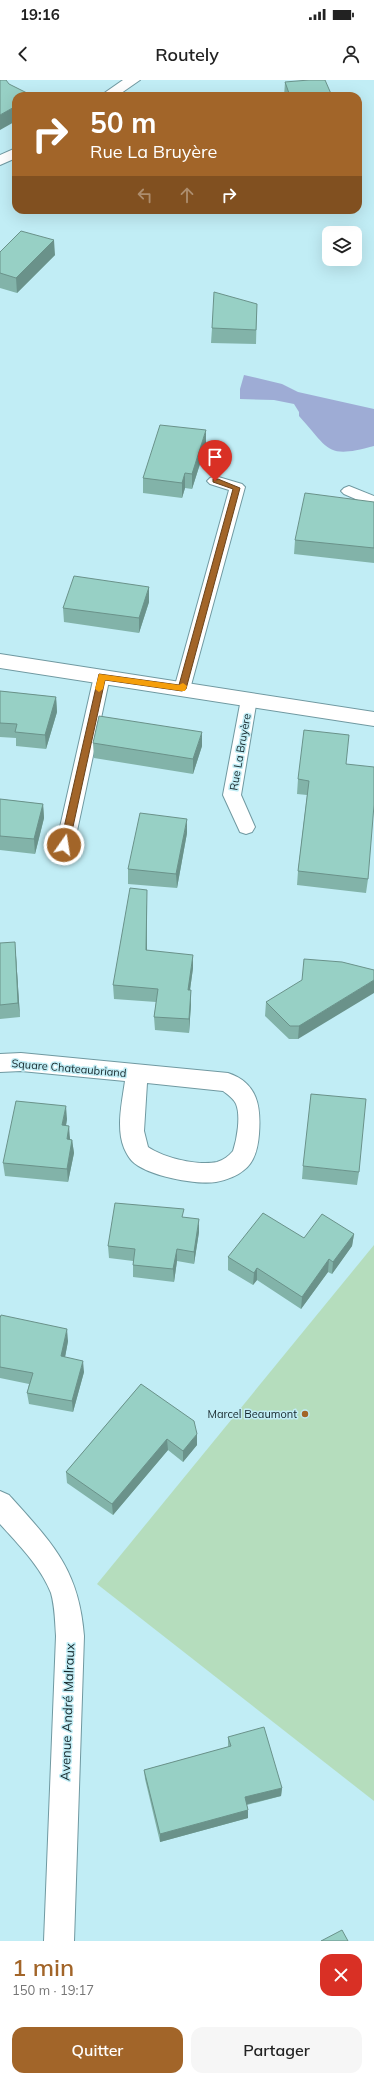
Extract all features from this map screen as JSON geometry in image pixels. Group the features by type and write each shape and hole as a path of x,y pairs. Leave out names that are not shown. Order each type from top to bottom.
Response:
{"street":[{"path":"114,92 133,80"},
{"path":"0,161 12,154"},
{"name":"Rue La Bruyère","path":"0,661 374,719"},
{"name":"Square Chateaubriand","path":"0,1063 21,1062 137,1075 228,1082 240,1090 248,1101 250,1112 243,1156 234,1165 213,1172 158,1165 145,1159 136,1149 132,1136 137,1075"},
{"name":"Avenue André Malraux","path":"0,1504 39,1548 54,1569 64,1594 68,1613 70,1636 59,1941"}],"lane":[{"path":"182,689 237,488 215,481"},
{"path":"349,490 374,502"},
{"path":"64,845 102,676"},
{"name":"Rue La Bruyère","path":"246,827 232,795 249,699"}],"green space":[{"name":"Marcel Beaumont","path":"374,1245 374,1801 97,1584"}],"water":[{"path":"244,375 282,384 298,392 374,409 374,446 346,452 330,449 317,437 299,416 299,412 294,404 274,400 240,399 240,389"}],"building":[{"path":"0,80 6,80 9,84 25,92 12,92 12,108 0,115"},
{"path":"325,80 330,92 289,92 285,82"},
{"path":"21,231 54,240 16,278 0,273 0,252"},
{"path":"214,292 257,304 256,330 212,328"},
{"path":"160,425 206,430 192,474 185,473 182,483 143,478"},
{"path":"305,493 374,502 374,548 295,540"},
{"path":"74,576 149,587 139,618 63,608"},
{"path":"0,691 56,697 45,735 15,732 17,724 0,723"},
{"path":"99,716 202,732 193,759 93,743"},
{"path":"304,730 349,735 346,764 374,767 374,805 368,879 298,871 309,781 298,779"},
{"path":"0,799 43,804 34,839 0,836"},
{"path":"140,813 187,819 176,874 128,869"},
{"path":"130,888 147,890 146,950 193,955 188,990 191,990 189,1019 154,1017 158,989 113,985"},
{"path":"15,942 18,1003 0,1005 0,943"},
{"path":"304,959 342,962 374,970 374,980 299,1026 290,1026 266,1002 302,980"},
{"path":"311,1094 366,1099 359,1172 303,1166"},
{"path":"16,1101 66,1106 62,1125 69,1126 67,1139 72,1140 67,1169 3,1163"},
{"path":"115,1203 184,1209 182,1217 199,1219 194,1252 177,1249 173,1269 133,1265 135,1249 108,1246"},
{"path":"263,1213 304,1238 322,1214 354,1234 333,1262 329,1259 302,1297 257,1268 254,1273 228,1257"},
{"path":"1,1315 67,1329 61,1356 83,1361 72,1401 27,1393 33,1373 0,1367"},
{"path":"141,1384 194,1421 197,1434 183,1451 167,1439 112,1504 66,1472"},
{"path":"264,1727 282,1788 245,1797 248,1810 160,1834 144,1770 231,1746 228,1737"},
{"path":"342,1930 348,1941 321,1941"}],"slow traffic":[{"path":"99,689 102,676 182,689 183,686"}],"place":[{"name":"Marcel Beaumont","path":"305,1414"}],"route":[{"path":"64,845 102,676 182,689 237,488 215,481"}]}
